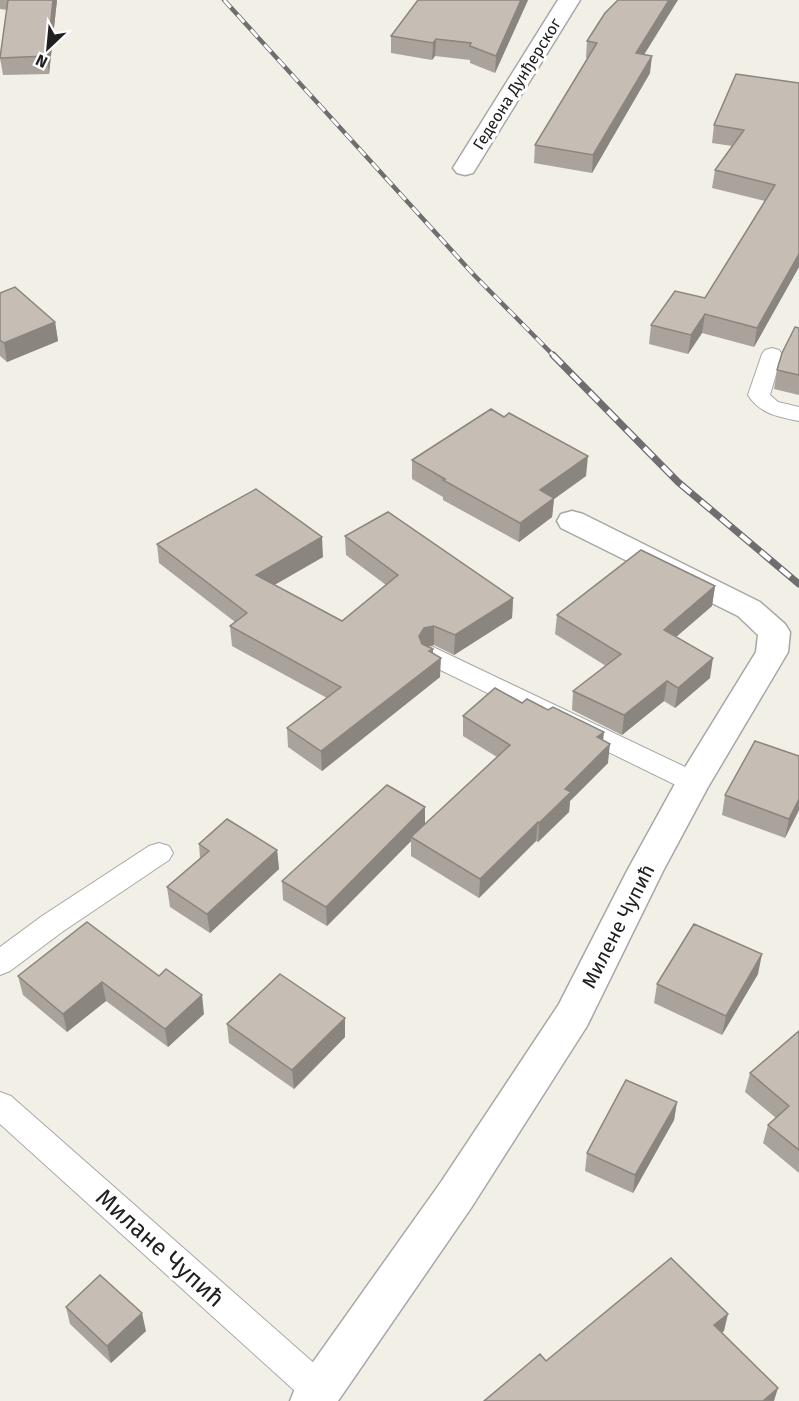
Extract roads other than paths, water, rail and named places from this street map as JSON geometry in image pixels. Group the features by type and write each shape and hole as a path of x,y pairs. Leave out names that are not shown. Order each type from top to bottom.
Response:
{"street":[{"name":"Гедеона Дунђерског","path":"465,168 569,0"},
{"name":"Милене Чупић","path":"316,1396 456,1195 573,1015 645,871 693,782 772,652 774,632 749,609 572,521"}],"lane":[{"path":"772,354 759,395 762,402 799,414"},
{"path":"433,656 693,782"},
{"path":"0,963 52,924 159,853"},
{"name":"Милане Чупић","path":"0,1105 316,1396"}],"railway":[{"path":"224,0 474,275 555,357"},
{"path":"553,355 678,482 799,584"}]}
